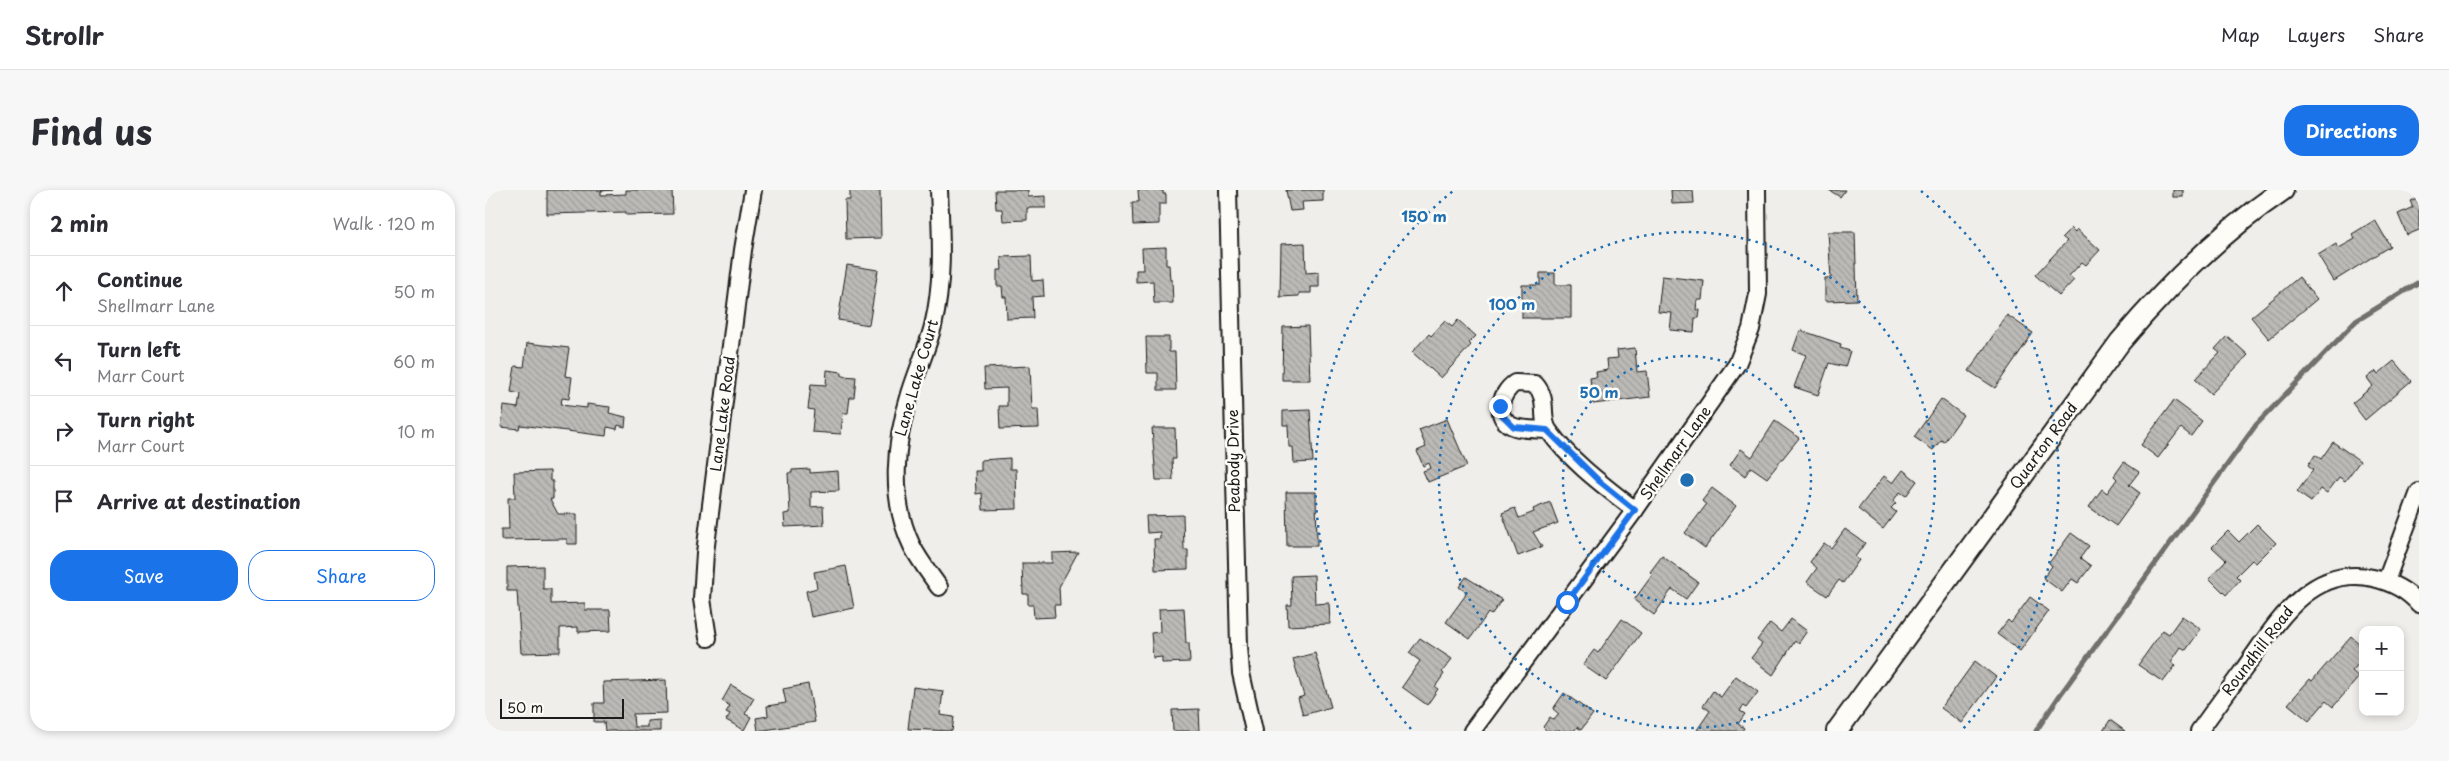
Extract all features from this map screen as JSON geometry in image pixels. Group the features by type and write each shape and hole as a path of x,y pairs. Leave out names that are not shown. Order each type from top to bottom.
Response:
{"street":[{"name":"Lane Lake Road","path":"708,638 702,599 705,553 743,250 753,190"},
{"name":"Lane Lake Court","path":"939,190 941,263 938,300 933,327 901,426 896,464 904,525 912,546 939,587"},
{"name":"Peabody Drive","path":"1228,190 1239,646 1241,673 1254,731"},
{"name":"Shellmarr Lane","path":"1472,731 1635,510 1726,382 1746,344 1757,294 1757,190"},
{"name":"Quarton Road","path":"1837,731 2120,342 2170,285 2197,258 2229,230 2283,190"},
{"path":"1547,430 1599,481 1635,510"},
{"path":"2419,492 2385,581 2402,590 2419,604"},
{"name":"Roundhill Road","path":"2199,731 2277,621 2299,598 2322,584 2345,576 2368,577 2385,581"}],"building":[{"path":"547,190 613,190 601,191 601,195 626,194 626,190 672,190 673,214 626,215 626,212 547,214"},
{"path":"850,190 880,190 881,238 846,239 845,200 850,200"},
{"path":"995,190 1028,190 1028,197 1046,196 1046,208 1027,208 1027,220 1003,221 1002,209 996,209"},
{"path":"1138,190 1163,190 1163,194 1166,194 1166,204 1159,204 1159,224 1133,225 1132,202 1139,202"},
{"path":"1286,190 1323,190 1323,201 1302,202 1303,210 1290,211"},
{"path":"1671,190 1693,190 1694,203 1672,204"},
{"path":"1829,190 1845,190 1840,197"},
{"path":"2173,190 2183,190 2183,197 2173,197"},
{"path":"2419,197 2419,230 2407,235 2398,214 2413,207 2410,201"},
{"path":"2375,220 2390,246 2334,281 2318,255 2336,244 2339,248 2355,239 2352,234"},
{"path":"2071,228 2075,232 2077,229 2100,250 2086,265 2082,262 2069,276 2074,280 2059,296 2035,275 2067,241 2062,237"},
{"path":"1828,232 1855,232 1857,300 1825,301 1825,278 1831,278"},
{"path":"1305,243 1306,273 1319,272 1319,287 1311,287 1311,293 1299,293 1299,296 1280,297 1281,244"},
{"path":"1166,247 1166,265 1169,265 1170,280 1172,280 1173,303 1154,303 1153,281 1136,282 1136,270 1143,270 1142,248"},
{"path":"1031,256 1032,281 1043,280 1044,296 1032,297 1033,318 1007,319 1006,297 1003,297 1002,286 997,286 997,270 1002,270 1001,257"},
{"path":"847,265 878,270 869,325 838,320"},
{"path":"1540,273 1555,273 1555,285 1571,285 1571,318 1522,318 1522,285 1540,285"},
{"path":"1662,276 1704,281 1702,300 1697,300 1696,310 1700,310 1699,318 1695,318 1694,332 1670,330 1672,313 1658,312"},
{"path":"2299,277 2317,299 2269,339 2251,317"},
{"path":"2007,315 2033,333 1995,388 1969,371"},
{"path":"1458,320 1476,336 1469,343 1471,345 1441,378 1412,352 1445,321 1452,327"},
{"path":"1308,326 1310,380 1282,380 1283,327"},
{"path":"1800,330 1841,344 1840,348 1850,351 1845,367 1829,363 1818,395 1794,387 1806,355 1793,350"},
{"path":"2227,336 2248,355 2211,394 2195,379 2220,353 2215,349"},
{"path":"1146,337 1169,337 1169,352 1175,352 1176,390 1158,390 1158,373 1147,373"},
{"path":"527,343 569,348 565,376 572,377 569,399 562,398 561,405 587,408 587,404 610,407 609,413 626,417 625,427 618,425 617,429 607,427 606,436 520,425 519,429 501,427 504,406 518,408 520,394 511,392 515,366 524,367"},
{"path":"1635,348 1637,372 1647,371 1650,397 1593,404 1590,378 1597,377 1596,372 1608,370 1607,359 1618,358 1617,350"},
{"path":"2394,361 2411,381 2365,420 2352,403 2373,386 2367,378 2376,371 2378,374"},
{"path":"1030,366 1032,409 1038,409 1039,428 1000,429 999,406 1007,406 1007,388 985,389 984,368"},
{"path":"827,370 842,372 842,376 856,377 854,397 850,397 848,413 843,413 841,434 812,432 814,410 808,409 811,384 826,385"},
{"path":"1941,399 1963,415 1944,442 1941,440 1933,450 1914,437"},
{"path":"2174,400 2202,421 2191,436 2181,428 2158,458 2141,445"},
{"path":"1310,410 1313,462 1294,463 1293,447 1289,447 1288,425 1283,425 1283,411"},
{"path":"1447,419 1467,466 1428,482 1423,471 1431,468 1429,463 1423,466 1417,451 1426,447 1419,430"},
{"path":"1775,421 1799,438 1767,478 1751,467 1745,476 1730,465 1741,449 1752,457"},
{"path":"1152,428 1175,428 1176,459 1172,459 1173,480 1156,480"},
{"path":"2333,442 2360,461 2345,481 2339,477 2327,493 2321,489 2311,502 2297,492 2313,470 2308,466 2315,455 2321,459"},
{"path":"1010,458 1010,469 1016,469 1017,509 983,510 982,493 976,494 975,471 981,471 981,460"},
{"path":"2124,462 2139,472 2129,485 2140,493 2116,526 2089,507 2102,489 2107,493 2117,479 2114,476"},
{"path":"810,469 810,473 838,471 839,491 811,492 811,507 823,506 824,525 785,527 784,514 790,513 788,473 792,473 792,470"},
{"path":"1903,470 1917,481 1906,496 1900,492 1893,501 1896,503 1891,508 1896,512 1883,529 1858,509 1884,476 1893,483"},
{"path":"550,471 550,481 553,481 553,499 550,499 558,514 577,514 577,544 567,544 567,539 501,540 501,529 509,529 508,498 515,498 514,472"},
{"path":"1712,488 1736,506 1705,548 1685,533 1706,505 1702,501"},
{"path":"1286,492 1316,492 1317,546 1287,546"},
{"path":"1550,502 1558,523 1533,532 1542,547 1518,556 1502,513 1515,508 1519,518 1534,512 1533,509"},
{"path":"1183,515 1184,550 1188,550 1188,569 1155,570 1154,539 1160,539 1160,532 1147,533 1146,516"},
{"path":"2257,524 2276,543 2256,563 2252,560 2236,576 2240,580 2226,595 2209,578 2226,560 2212,547 2228,531 2239,542"},
{"path":"1845,529 1865,543 1855,557 1859,560 1843,583 1839,580 1827,596 1807,582 1817,568 1810,562 1824,543 1831,548"},
{"path":"2071,533 2089,546 2080,558 2091,566 2078,583 2072,579 2062,592 2043,578 2052,566 2049,563"},
{"path":"1078,552 1059,587 1060,605 1054,605 1055,617 1034,618 1033,605 1028,605 1028,594 1023,594 1022,563 1052,563 1052,553"},
{"path":"1662,556 1698,582 1686,599 1672,589 1654,615 1634,600 1653,574 1650,572"},
{"path":"543,566 543,589 551,589 551,604 585,603 585,610 610,610 611,631 578,632 578,627 560,628 560,652 521,653 517,591 507,591 507,567"},
{"path":"846,566 854,608 811,617 806,591 817,588 814,572"},
{"path":"1314,575 1315,604 1329,603 1330,624 1288,626 1287,605 1292,605 1291,576"},
{"path":"1466,577 1502,600 1491,615 1488,613 1470,639 1446,622 1465,596 1466,592 1459,587"},
{"path":"2030,597 2049,611 2020,651 1997,634 2008,620 2011,623"},
{"path":"1184,608 1186,643 1189,643 1190,662 1162,663 1162,657 1153,658 1151,633 1160,632 1159,609"},
{"path":"2182,616 2201,629 2186,650 2181,647 2171,662 2176,665 2163,682 2138,665 2163,630 2169,634"},
{"path":"1622,619 1641,633 1606,681 1583,665 1594,650 1598,653"},
{"path":"1791,619 1807,631 1798,644 1795,641 1773,675 1751,658 1762,644 1757,640 1770,623 1781,632"},
{"path":"2351,636 2359,643 2359,663 2352,671 2359,677 2333,707 2326,701 2309,721 2288,704 2310,679 2312,681"},
{"path":"1420,638 1452,659 1442,672 1444,674 1435,687 1438,689 1427,705 1402,687 1420,661 1409,653"},
{"path":"1315,653 1331,707 1303,715 1298,698 1304,696 1293,659"},
{"path":"1975,661 1996,677 1962,723 1941,708"},
{"path":"1736,676 1758,692 1746,708 1743,706 1740,711 1745,714 1738,724 1744,728 1742,731 1697,730 1710,711 1703,706 1713,691 1721,697"},
{"path":"666,680 667,713 633,714 634,727 647,727 647,721 660,720 660,731 605,731 604,722 594,722 594,703 604,703 603,682"},
{"path":"808,684 815,722 758,731 756,718 768,716 767,706 786,703 783,689"},
{"path":"731,685 754,698 745,714 751,717 744,730 726,720 730,714 726,712 730,706 722,701"},
{"path":"913,687 943,691 940,715 954,717 952,731 908,729"},
{"path":"1564,693 1593,714 1581,730 1577,727 1574,731 1547,731 1543,727 1550,717 1554,720 1559,714 1553,709"},
{"path":"1199,709 1200,731 1173,731 1172,710"},
{"path":"2110,720 2125,731 2103,731"}],"waterway":[{"path":"2036,731 2060,695 2256,425 2356,321 2419,282"}],"route":[{"path":"1500,406 1502,415 1514,427 1547,430 1599,481 1635,510 1567,602"}]}
